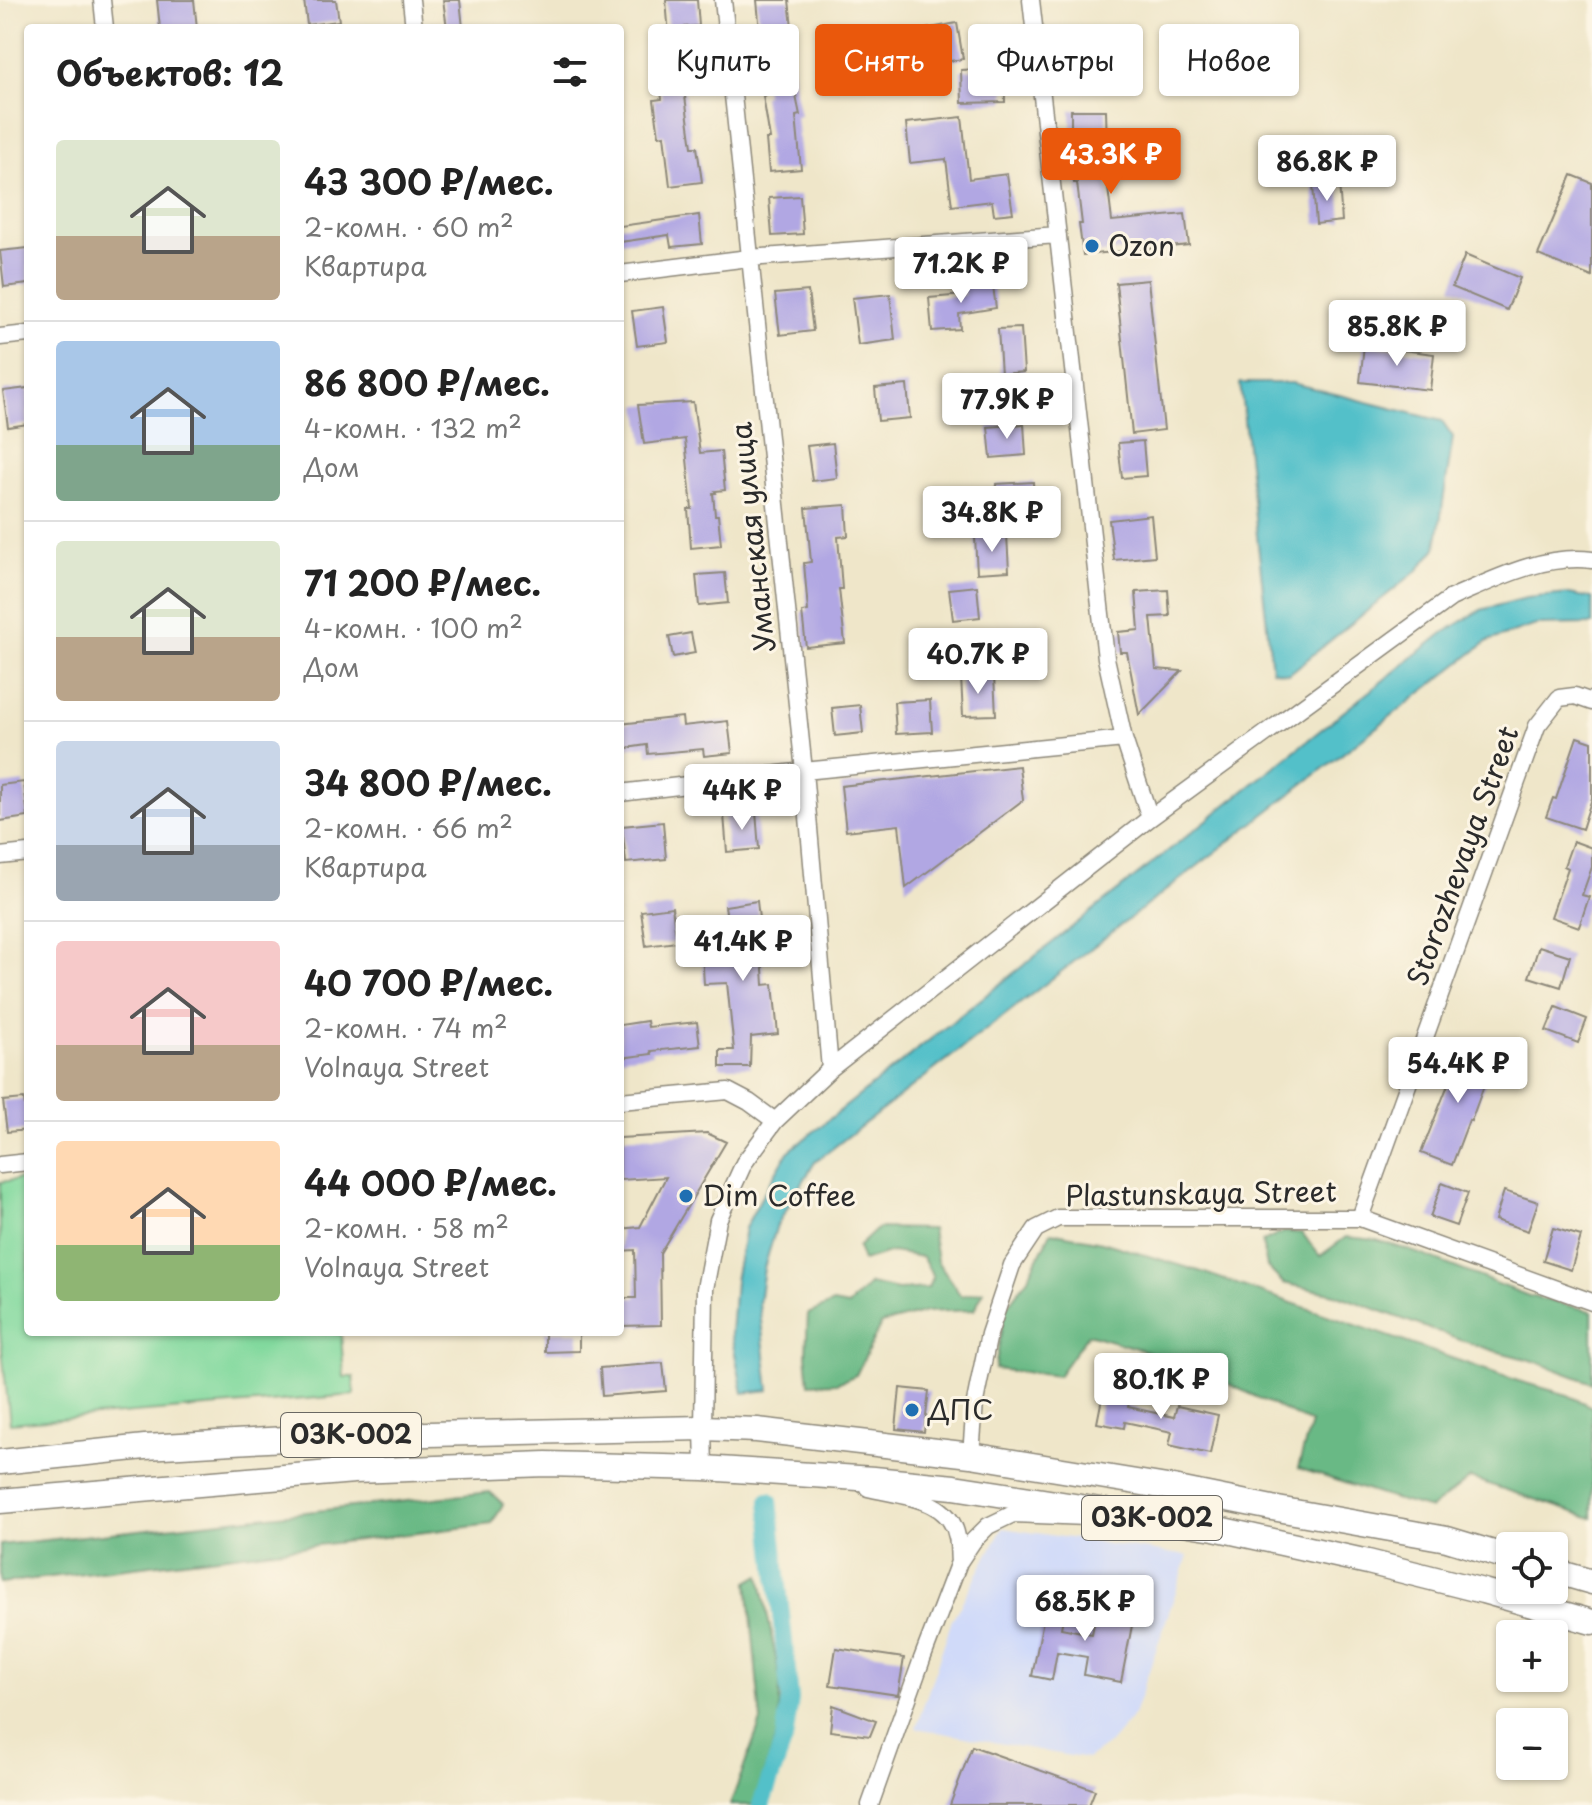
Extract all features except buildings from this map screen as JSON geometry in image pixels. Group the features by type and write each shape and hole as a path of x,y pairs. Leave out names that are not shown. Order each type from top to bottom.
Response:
{"main road":[{"name":"03К-002","path":"0,1462 145,1447 339,1436 703,1428 757,1430 971,1455 1173,1488 1447,1539 1496,1554"},
{"name":"03К-002","path":"0,1501 354,1471 546,1464 809,1474 954,1487 1214,1528 1468,1587 1592,1622"},
{"path":"1568,1575 1592,1582"}],"street":[{"path":"102,0 105,24"},
{"path":"411,0 414,24"},
{"name":"Уманская улица","path":"723,0 804,771 830,1069"},
{"path":"1031,0 1106,658 1124,739 1150,818"},
{"path":"624,274 749,258 1058,235"},
{"path":"0,337 24,334"},
{"path":"704,1468 705,1289 718,1220 744,1163 775,1121 830,1069 1150,818 1451,598 1500,576 1559,559 1592,560"},
{"name":"Storozhevaya Street","path":"1360,1218 1537,726 1559,698 1575,696 1592,702"},
{"path":"624,793 1124,739"},
{"path":"0,856 24,853"},
{"path":"624,1101 728,1091 775,1121"},
{"path":"0,1165 24,1162"},
{"name":"Plastunskaya Street","path":"971,1455 975,1402 989,1334 1012,1265 1036,1229 1058,1218 1360,1218 1592,1302"},
{"path":"809,1474 920,1498 949,1516 957,1535 959,1562"},
{"path":"870,1805 959,1562 973,1541 988,1526 1013,1514 1082,1518 1128,1515"}],"shaded area":[{"path":"1003,1528 1188,1556 1134,1715 1110,1743 1087,1759 916,1728 952,1620"}],"green space":[{"path":"24,1179 24,1336 341,1336 344,1377 354,1377 354,1395 10,1423 0,1332 0,1182"},
{"path":"878,1228 932,1229 937,1261 961,1296 984,1291 974,1310 926,1312 881,1324 856,1375 837,1383 809,1384 806,1355 808,1314 833,1303 848,1306 870,1284 898,1290 928,1288 933,1276 922,1257 892,1252 863,1261 858,1247"},
{"path":"1051,1232 1102,1242 1199,1271 1518,1381 1568,1395 1592,1407 1592,1518 1470,1478 1430,1509 1298,1468 1311,1423 1180,1361 1088,1334 1058,1376 995,1369 1005,1309 1028,1278"},
{"path":"1284,1232 1302,1233 1320,1256 1346,1237 1377,1240 1529,1296 1592,1311 1592,1383 1534,1361 1454,1338 1335,1294 1283,1283 1267,1267 1262,1242"},
{"path":"490,1492 503,1504 492,1524 0,1583 0,1545"},
{"path":"760,1575 780,1680 779,1729 753,1805 730,1805 761,1721 748,1582"}],"water":[{"path":"1240,383 1292,383 1442,421 1453,437 1436,548 1419,569 1289,674 1272,670"},
{"path":"1569,594 1592,598 1592,624 1536,625 1488,641 815,1162 777,1225 764,1268 759,1303 769,1390 743,1393 731,1334 735,1281 745,1228 788,1152 1443,633 1481,610 1526,598"}],"waterway":[{"path":"761,1805 784,1740 790,1699 769,1501"}],"place":[{"name":"Ozon","path":"1092,246"},
{"name":"Dim Coffee","path":"686,1196"},
{"name":"ДПС","path":"912,1410"}]}
